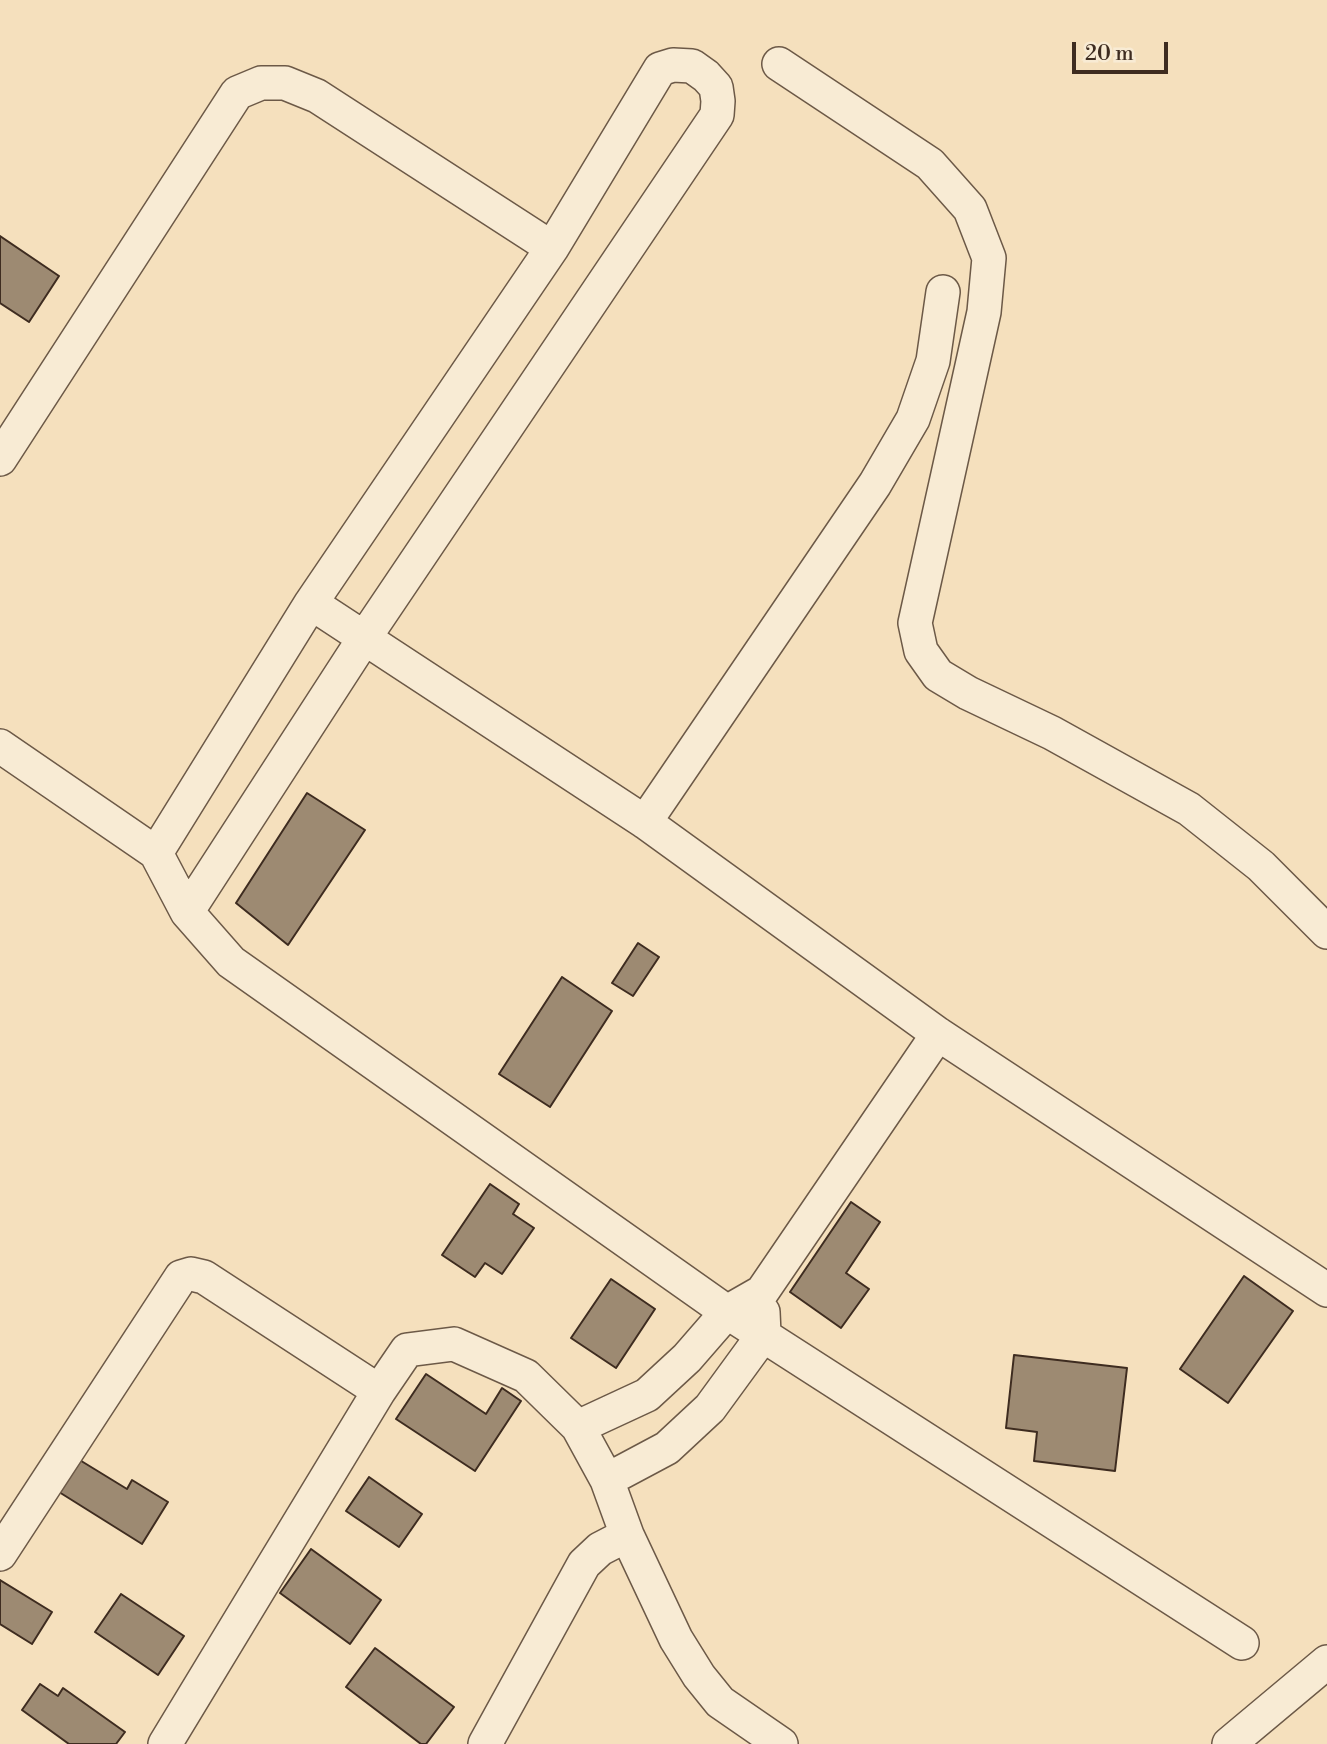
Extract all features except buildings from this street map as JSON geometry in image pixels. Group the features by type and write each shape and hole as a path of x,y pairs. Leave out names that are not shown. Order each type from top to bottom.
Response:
{"street":[{"path":"779,64 930,164 970,209 989,258 984,312 915,623 920,651 938,675 958,687 1052,733 1189,809 1261,866 1327,932"},
{"path":"156,853 311,603 552,248 660,69 673,65 692,66 716,87 717,114 365,637 187,912"},
{"path":"0,459 237,93 261,83 285,83 317,96 552,248"},
{"path":"645,822 875,484 913,419 933,361 943,292"},
{"path":"311,603 645,822 938,1034 1327,1290"},
{"path":"0,746 156,853 187,912 232,962 727,1311 1241,1643"},
{"path":"578,1427 647,1395 687,1358 727,1311 762,1292 938,1034"},
{"path":"0,1554 181,1277 191,1274 204,1277 379,1391"},
{"path":"607,1480 667,1448 710,1408 764,1334 762,1292"},
{"path":"165,1744 379,1391 407,1350 454,1344 526,1376 578,1427 607,1480 627,1535 676,1639 699,1676 720,1702 781,1744"},
{"path":"485,1744 584,1564 600,1549 627,1535"},
{"path":"1229,1744 1327,1662"}]}
